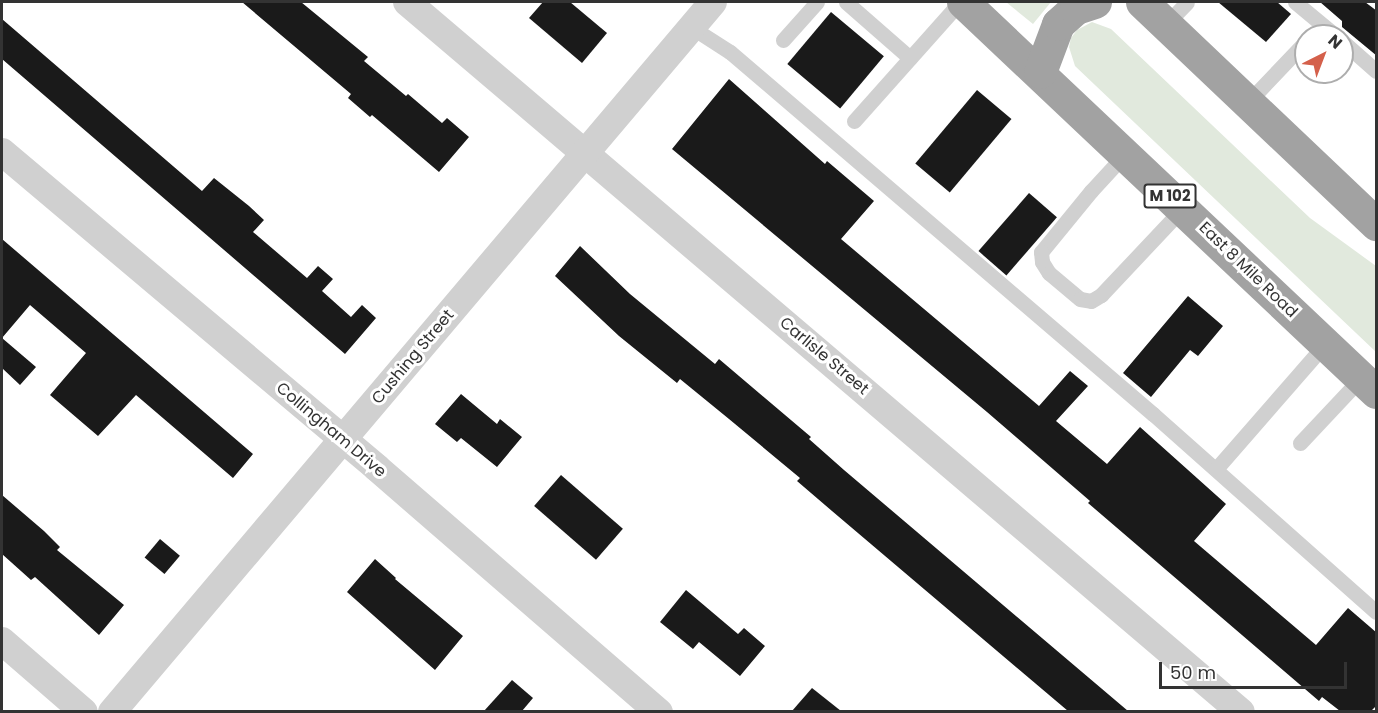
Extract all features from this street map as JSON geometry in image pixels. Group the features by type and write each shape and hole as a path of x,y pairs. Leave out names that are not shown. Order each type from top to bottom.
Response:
{"highway":[{"name":"East 8 Mile Road","path":"961,2 1040,72 1369,385"},
{"path":"1040,72 1058,24 1076,8 1095,2"},
{"path":"1142,2 1176,13 1248,102 1377,224"}],"street":[{"name":"Carlisle Street","path":"406,2 586,152 1241,711"},
{"name":"Cushing Street","path":"112,711 713,2"},
{"name":"Collingham Drive","path":"2,152 659,711"},
{"path":"2,641 84,711"}],"lane":[{"path":"783,40 817,2"},
{"path":"846,2 909,58"},
{"path":"854,121 961,2"},
{"path":"1295,2 1322,24"},
{"path":"691,27 730,52 1374,603"},
{"path":"1354,51 1377,70"},
{"path":"1248,102 1294,54"},
{"path":"1125,153 1090,191 1041,252 1042,262 1049,273 1080,299 1091,301 1101,295 1183,208"},
{"path":"1216,470 1325,344"},
{"path":"1300,443 1369,385"}],"shaded area":[{"path":"1006,2 1051,2 1033,24"},
{"path":"1092,22 1111,29 1310,218 1376,266 1376,352 1075,66 1069,47 1071,38 1077,30"}],"building":[{"path":"242,2 301,2 368,57 364,61 406,96 408,94 442,123 447,118 469,137 439,172 372,115 370,117 348,98 351,94"},
{"path":"543,2 570,2 607,33 582,63 529,18"},
{"path":"1218,2 1277,2 1291,14 1266,42"},
{"path":"1320,2 1365,2 1377,11 1377,56 1354,37 1354,24 1342,24 1342,21"},
{"path":"831,12 884,56 840,108 787,64"},
{"path":"2,19 202,191 214,178 249,206 264,220 253,232 307,278 318,266 333,279 322,291 351,317 362,305 376,318 345,354 2,59"},
{"path":"729,79 825,164 827,161 874,201 841,239 1039,406 1070,371 1088,386 1056,421 1107,464 1140,427 1226,504 1194,541 1316,645 1348,608 1377,633 1377,705 1371,711 1340,711 1322,697 1319,701 1088,503 1090,501 987,412 672,149"},
{"path":"977,90 1011,119 950,192 915,164"},
{"path":"1029,193 1057,217 1006,275 978,251"},
{"path":"2,239 253,454 233,478 136,395 98,436 50,395 86,353 30,305 2,338"},
{"path":"580,246 630,294 715,364 719,359 811,437 809,439 844,470 1128,711 1068,711 797,481 800,478 680,379 677,383 619,336 555,276"},
{"path":"1188,296 1223,326 1198,356 1190,350 1151,397 1123,373"},
{"path":"2,338 36,367 20,385 2,368"},
{"path":"461,394 497,424 500,419 522,437 497,467 461,438 457,442 435,424"},
{"path":"561,475 623,529 596,560 534,506"},
{"path":"2,495 60,547 57,550 124,605 99,635 35,577 31,580 2,554"},
{"path":"160,539 180,556 164,574 145,557"},
{"path":"375,559 395,579 463,636 435,670 347,592"},
{"path":"686,590 738,634 744,628 765,646 740,676 699,642 693,649 660,622"},
{"path":"512,680 533,698 522,711 484,711"},
{"path":"812,688 841,711 792,711"}]}
